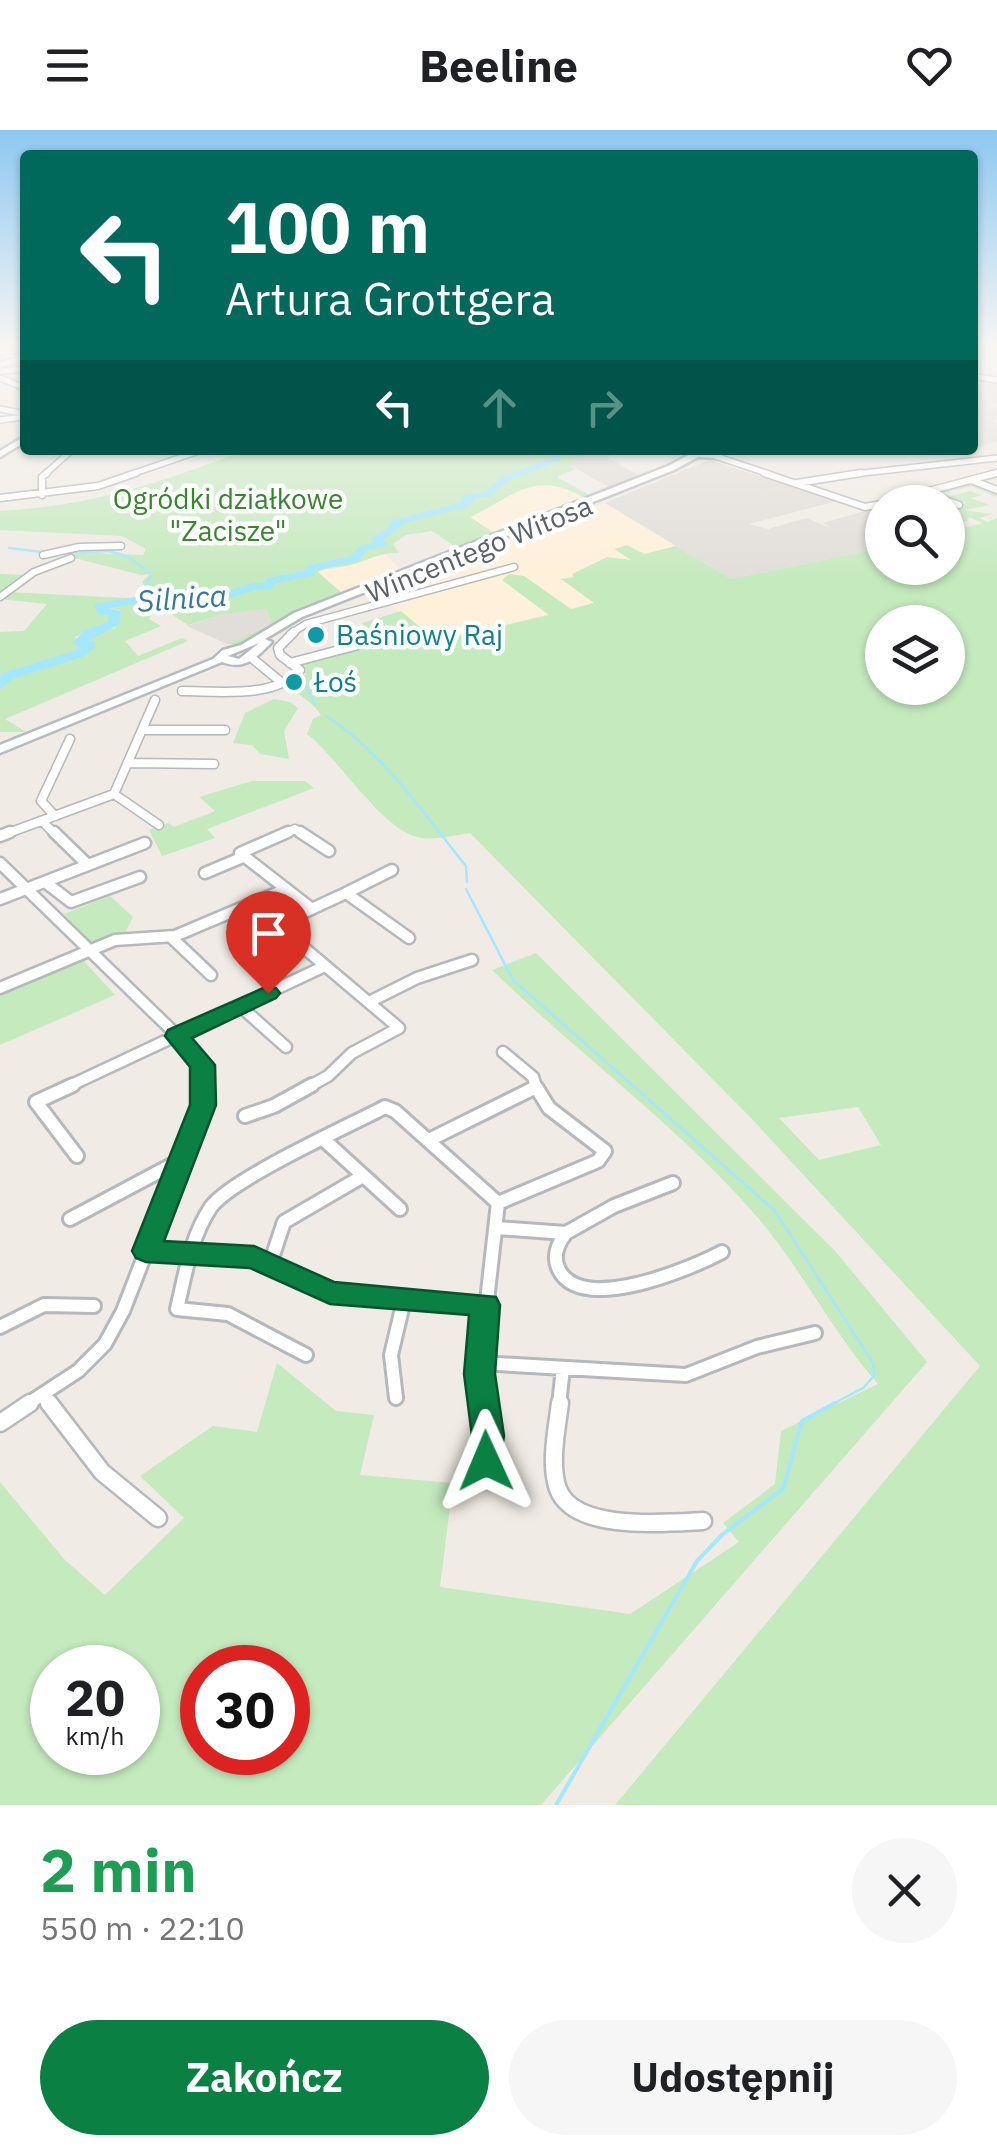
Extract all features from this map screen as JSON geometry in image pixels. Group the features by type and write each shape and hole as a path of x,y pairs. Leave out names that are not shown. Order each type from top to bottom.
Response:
{"main road":[{"name":"Wincentego Witosa","path":"240,659 226,652 239,649 308,611 671,468 692,455"},
{"name":"Wincentego Witosa","path":"0,752 240,659 306,617 715,455"},
{"path":"239,649 240,659"}],"street":[{"path":"42,495 42,477 66,455"},
{"path":"0,498 42,495 124,479 189,455"},
{"path":"724,455 865,507"},
{"path":"798,483 997,458"},
{"path":"953,485 997,473"},
{"path":"971,480 997,490"},
{"path":"43,555 59,549 121,546"},
{"path":"0,597 34,572 71,558"},
{"path":"182,691 251,690 281,682 301,672 280,656 279,645 313,621 514,567"},
{"path":"290,663 364,645 377,640 376,636"},
{"path":"240,659 281,682"},
{"path":"0,836 114,794 155,700"},
{"path":"143,730 224,730"},
{"path":"56,816 41,800 70,739"},
{"path":"128,763 214,764"},
{"path":"114,794 159,825"},
{"path":"42,821 88,864"},
{"path":"285,822 329,851"},
{"path":"205,873 295,829"},
{"path":"0,899 145,843"},
{"path":"244,852 312,909"},
{"path":"0,863 177,1036 203,1065 205,1087 197,1126 180,1160 123,1311 104,1344 78,1371 0,1423"},
{"path":"244,1116 274,1106 323,1079 352,1053 396,1030 398,1025 276,926 392,870"},
{"path":"45,882 72,902 140,876"},
{"path":"0,988 126,937 170,937 286,889"},
{"path":"346,893 409,938"},
{"path":"170,937 211,975"},
{"path":"369,1002 428,974 472,960"},
{"path":"77,1156 36,1102 325,966"},
{"path":"240,1006 286,1047"},
{"path":"498,1203 606,1156 603,1149 542,1100 532,1077 503,1052"},
{"path":"429,1140 536,1087"},
{"path":"306,1355 228,1314 177,1309 204,1218 218,1197 322,1138 388,1107 498,1203"},
{"path":"322,1138 400,1210"},
{"path":"70,1219 180,1160"},
{"path":"270,1264 284,1222 364,1176"},
{"path":"673,1183 614,1206 566,1233 558,1243 556,1262 564,1276 581,1285 632,1288 651,1284 722,1252"},
{"path":"486,1461 488,1436 480,1363 498,1203"},
{"path":"496,1228 566,1233"},
{"path":"146,1251 235,1254 270,1264 330,1293 485,1305"},
{"path":"396,1398 392,1355 404,1300"},
{"path":"0,1328 44,1305 94,1306"},
{"path":"480,1363 686,1375 757,1347 815,1333"},
{"path":"563,1368 556,1480 563,1499 598,1518 703,1521"},
{"path":"44,1396 102,1472 158,1518"}],"shaded area":[{"path":"978,426 997,426 997,441 978,447"},
{"path":"585,455 612,455 606,457 640,476 610,488 565,462"},
{"path":"709,460 837,501 749,524 768,529 807,518 832,529 823,523 865,511 865,551 731,579 605,503"},
{"path":"528,485 561,486 585,498 494,533 469,518"},
{"path":"605,503 676,546 575,576 571,587 596,602 571,609 526,580 503,580 550,614 436,641 387,602 395,597 386,591 459,565 464,558"},
{"path":"382,552 401,569 343,594 317,571 349,566"},
{"path":"266,609 272,624 227,644 187,626 221,615"}],"green space":[{"name":"Ogródki działkowe \"Zacisze\"","path":"232,455 586,455 567,462 575,469 557,477 591,496 585,498 552,486 525,489 470,517 494,533 457,548 432,531 406,535 393,544 399,553 322,570 318,572 343,594 290,614 237,645 227,644 272,624 266,609 221,615 188,625 147,589 142,582 150,574 67,556 70,552 143,555 146,549 122,536 0,530 0,511 95,498"},
{"path":"971,484 997,491 997,495 992,498 971,486 965,488"},
{"path":"965,492 982,495 970,498 990,505 965,510"},
{"path":"965,510 993,514 980,518 987,522 997,518 997,1805 615,1805 980,1366 750,1117 470,833 422,838 407,833 377,810 307,734 313,719 321,715 288,683 306,674 297,662 378,641 362,623 401,611 436,641 549,615 502,580 509,574 524,576 571,609 594,603 561,579 574,577 572,574 607,557 631,560 614,549 627,545 644,554 676,546 731,579 865,551 865,585 965,585 965,528 983,523 969,517 967,521","holes":["858,1107 881,1145 819,1160 779,1118"]},
{"path":"0,574 28,575 8,592 146,599 98,605 103,613 115,613 112,625 74,637 90,645 19,669 0,682 0,632 24,631 47,604 0,599"},
{"path":"149,602 153,608 149,619 161,626 125,641 138,656 182,638 188,641 5,719 26,732 0,732 0,685 12,676 71,659 95,646 81,636 115,628 121,614 120,610 101,606"},
{"path":"274,699 298,708 284,731 289,759 260,754 252,745 233,743 245,713"},
{"path":"252,781 305,781 314,788 207,829 215,838 162,856 149,830 168,823 174,827 215,811 199,797"},
{"path":"110,896 133,917 125,933 91,942 64,914"},
{"path":"536,953 835,1251 927,1362 541,1805 0,1805 0,1482 65,1560 105,1595 184,1518 140,1476 213,1426 257,1432 277,1363 336,1411 374,1415 360,1475 453,1483 440,1587 630,1614 739,1542 723,1523 775,1484 781,1431 878,1384 751,1210 657,1117 492,970"},
{"path":"82,959 115,995 0,1045 0,993"}],"waterway":[{"name":"Silnica","path":"0,685 8,676 78,654 91,645 78,643 89,633 114,624 115,611 104,612 99,606 146,598 205,599 232,595 253,586 268,587 272,580 309,574 311,568 355,559 363,548 382,544 376,540 401,524 394,523 462,505 470,501 465,498 487,494 505,479 557,459 558,455"},
{"path":"9,548 42,552"},
{"path":"70,553 109,551 126,556"},
{"path":"129,557 150,573"},
{"path":"151,576 146,584 152,595"},
{"path":"303,680 315,705"},
{"path":"326,716 366,748 402,785 466,866 467,882"},
{"path":"466,889 513,980 775,1211 873,1363 874,1376 863,1388 831,1405"},
{"path":"556,1805 697,1561 723,1534 783,1489 802,1421 835,1403"}],"place":[{"name":"Baśniowy Raj","path":"316,635"},
{"name":"Łoś","path":"294,682"}],"route":[{"path":"268,993 177,1036 203,1065 203,1105 146,1251 254,1257 330,1293 485,1305 480,1374 488,1436 486,1461"}]}
